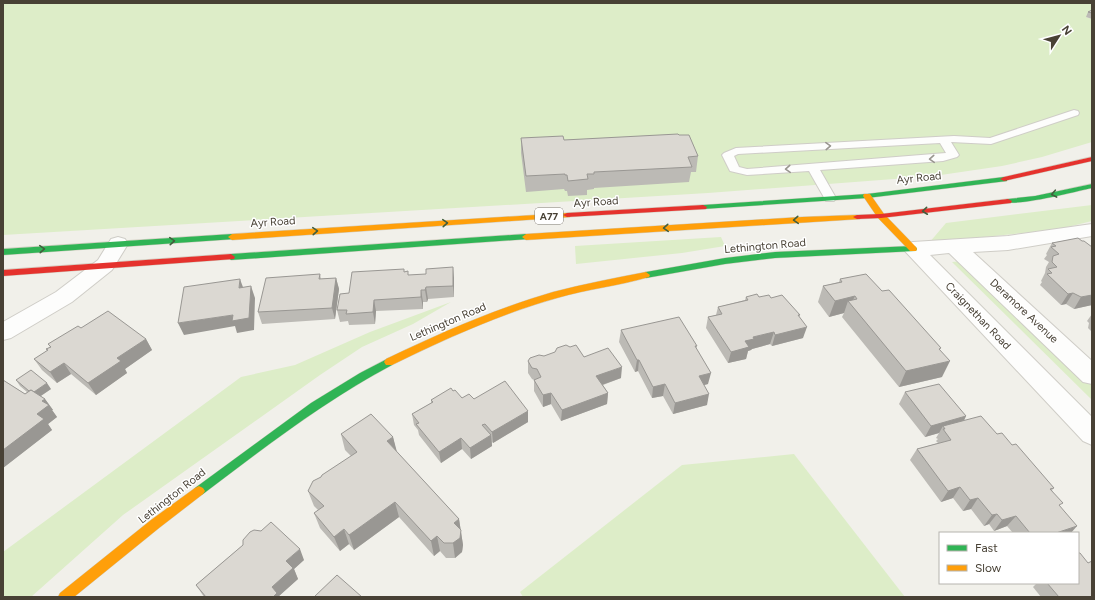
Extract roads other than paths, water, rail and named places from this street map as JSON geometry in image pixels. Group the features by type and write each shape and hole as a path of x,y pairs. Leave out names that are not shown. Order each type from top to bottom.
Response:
{"main road":[{"name":"Ayr Road","path":"3,273 105,265 300,242 867,196 999,180 1092,159"},
{"name":"Ayr Road","path":"3,252 118,244 300,242 881,216 1035,198 1092,186"},
{"name":"Craignethan Road","path":"867,196 881,216 913,249"},
{"name":"Lethington Road","path":"64,597 155,524 310,407 365,374 419,347 476,323 542,299 648,275 709,264 775,256 913,249"}],"street":[{"path":"913,249 1008,243 1092,230"},
{"path":"3,332 64,296 105,265 118,244"},
{"name":"Deramore Avenue","path":"955,247 1092,375"},
{"name":"Craignethan Road","path":"913,249 1092,434"}],"lane":[{"path":"944,140 953,155 943,158 741,171 734,169 728,155 736,151 944,140 991,141 1074,113"},
{"path":"812,167 830,198"}]}
